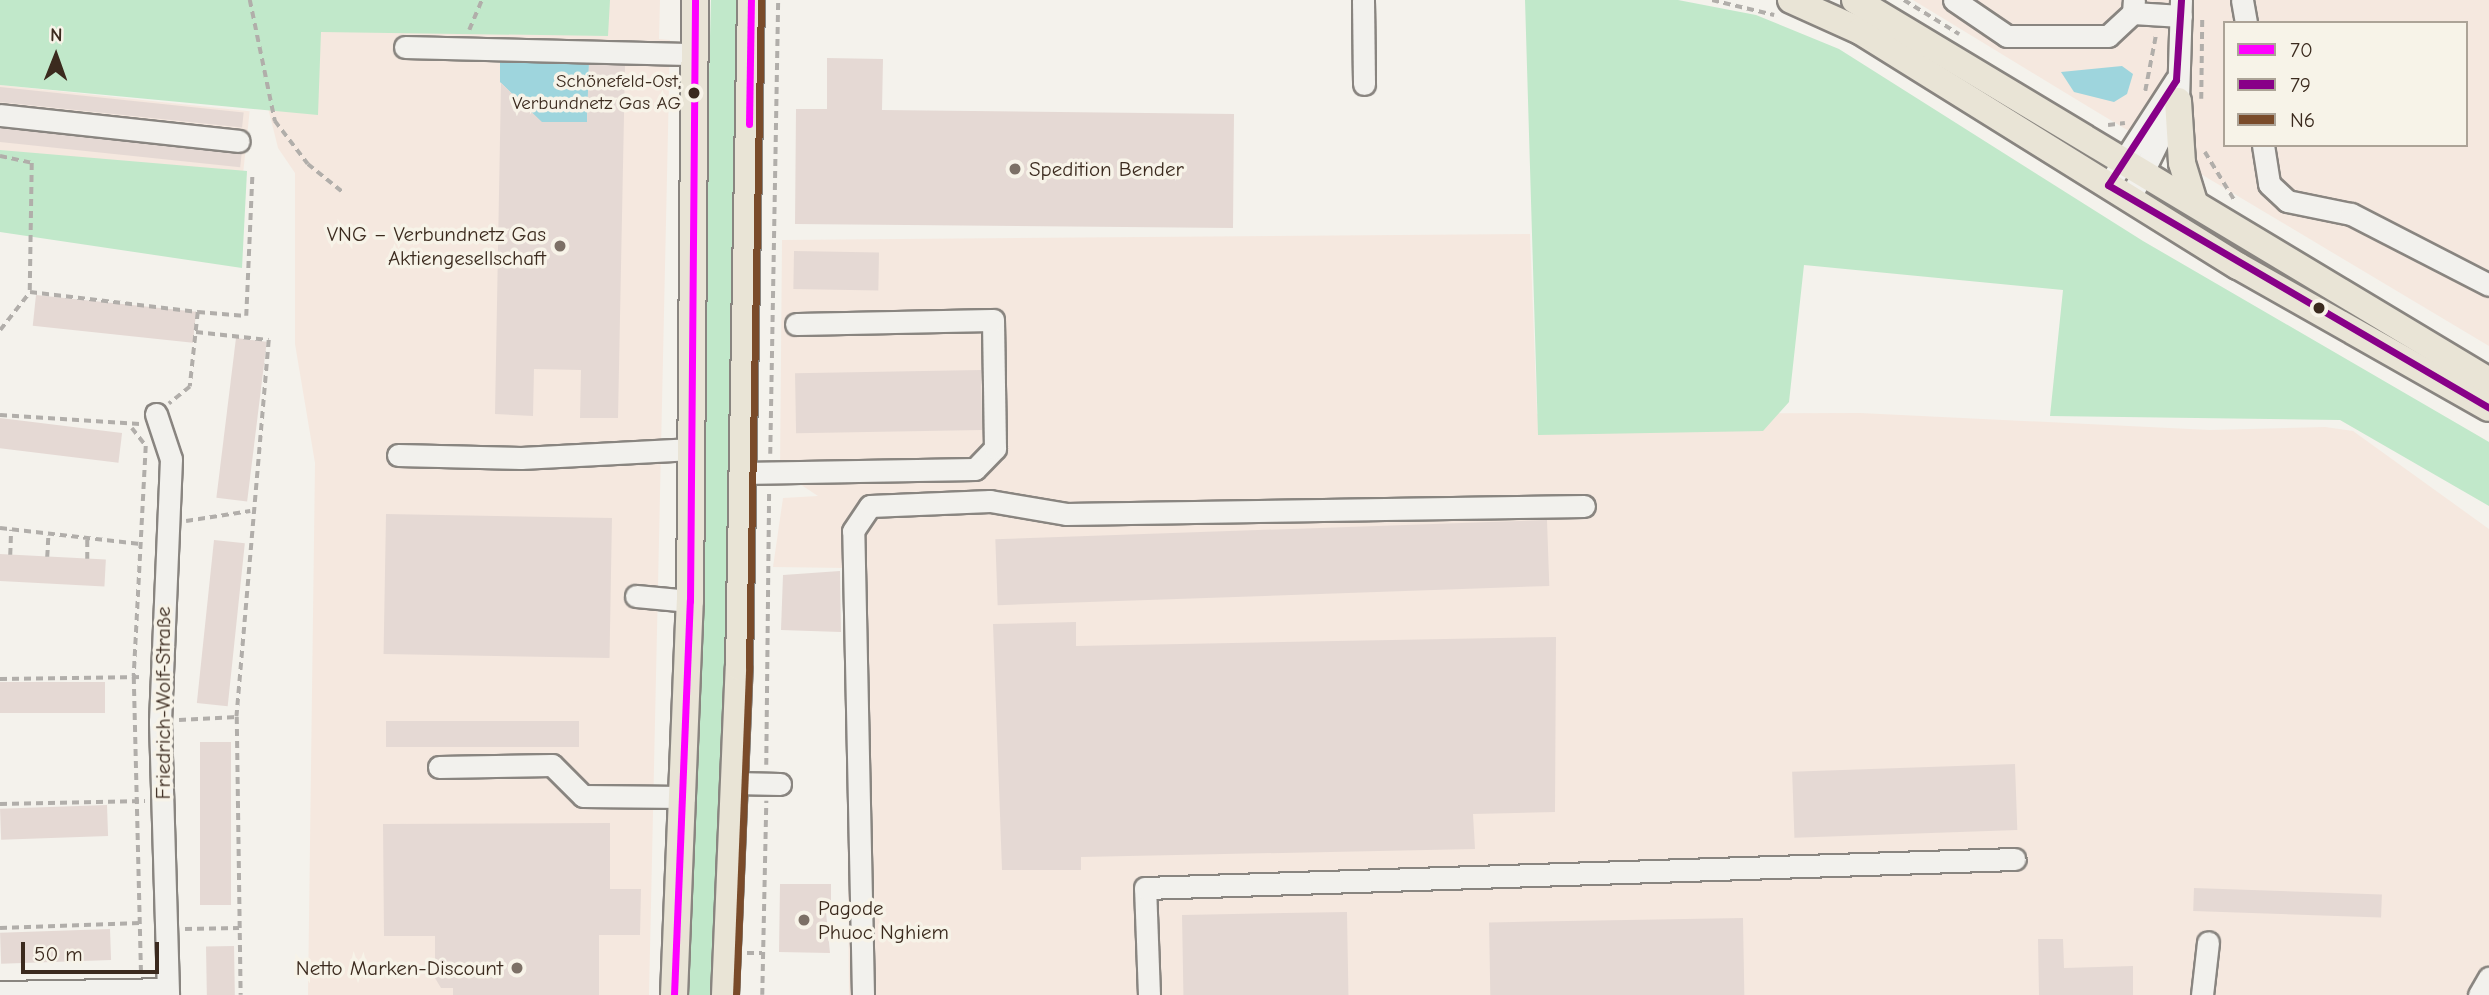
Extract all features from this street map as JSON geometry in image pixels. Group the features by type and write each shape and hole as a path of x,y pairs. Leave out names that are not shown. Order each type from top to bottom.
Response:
{"main road":[{"path":"674,995 690,601 698,54 695,0"},
{"path":"725,995 743,473 751,0"},
{"path":"1791,0 1860,31 2119,192 2489,408"},
{"path":"1855,0 2193,199 2489,381"},
{"path":"2177,91 2182,163 2193,199"}],"street":[{"path":"1363,0 1364,84"},
{"path":"1954,0 2007,36 2108,36 2134,6 2158,15 2181,8 2177,91 2119,192"},
{"path":"2242,0 2246,21"},
{"path":"405,47 698,54"},
{"path":"0,115 239,141"},
{"path":"2263,147 2269,184 2287,201 2351,214 2489,285"},
{"path":"743,473 975,469 995,448 993,320 796,324"},
{"name":"Friedrich-Wolf-Straße","path":"156,414 171,459 160,678 167,992"},
{"path":"398,455 521,458 693,449"},
{"path":"863,995 853,531 870,506 990,501 1066,514 1584,506"},
{"path":"636,596 690,601"},
{"path":"439,767 552,765 583,796 684,797"},
{"path":"734,783 773,784"},
{"path":"1149,995 1145,888 2015,859"},
{"path":"2202,995 2208,942"},
{"path":"2479,995 2489,978"},
{"path":"0,992 142,989 167,992"}],"path":[{"path":"250,0 275,121 307,164 344,193"},
{"path":"470,49 469,30 481,0"},
{"path":"762,995 773,784 769,474 778,0"},
{"path":"2140,104 2158,15"},
{"path":"2098,122 2115,126 2136,113"},
{"path":"0,156 32,163 30,292 0,330"},
{"path":"30,292 246,316 252,176"},
{"path":"0,415 100,427 132,428 156,414 190,387 198,312"},
{"path":"196,332 269,340 250,511 237,717 241,995"},
{"path":"132,428 146,446 134,677 135,801 142,989"},
{"path":"167,523 250,511"},
{"path":"0,528 87,540 166,545"},
{"path":"10,555 11,530"},
{"path":"47,557 48,536"},
{"path":"87,540 87,559"},
{"path":"0,679 160,678"},
{"path":"160,722 237,717"},
{"path":"0,804 162,800"},
{"path":"0,928 140,923"},
{"path":"166,930 239,928"}],"shaded area":[{"path":"241,0 660,0 659,39 670,40 649,995 308,995 315,463 295,344 295,173 278,148"},
{"path":"1913,0 2489,0 2489,346 2097,112"},
{"path":"0,85 250,111 243,176 0,150"},
{"path":"1530,234 1537,414 1860,413 2210,430 2325,427 2353,431 2489,529 2489,995 849,995 845,568 773,567 783,498 818,496 780,471 782,240"}],"green space":[{"path":"0,0 610,0 608,36 321,32 318,115 0,85"},
{"path":"711,0 742,0 730,637 714,995 684,995"},
{"path":"1525,0 1678,0 1756,15 1839,49 2143,241 2489,442 2489,506 2340,420 2050,416 2063,290 1804,265 1789,402 1763,431 1538,435"},
{"path":"0,150 247,171 242,268 0,232"}],"water":[{"path":"500,58 589,62 587,122 541,122 500,82"},
{"path":"2122,66 2133,74 2127,94 2114,102 2074,92 2061,72"}],"building":[{"name":"Spedition Bender","path":"827,58 883,59 882,110 1234,114 1233,228 795,224 796,109 827,109"},
{"name":"VNG – Verbundnetz Gas Aktiengesellschaft","path":"589,65 625,65 618,418 580,418 581,370 534,369 533,416 495,414 501,83 542,122 587,122"},
{"path":"0,87 244,113 242,128 0,102"},
{"path":"0,128 242,153 240,167 0,142"},
{"path":"794,251 879,252 878,290 793,289"},
{"path":"36,295 196,312 193,343 33,326"},
{"path":"236,338 267,342 247,502 216,498"},
{"path":"981,370 982,430 796,433 795,373"},
{"path":"0,418 122,433 118,463 0,448"},
{"path":"386,514 612,518 610,658 384,654"},
{"path":"1547,520 1549,586 998,605 995,539"},
{"path":"214,540 245,543 228,706 197,703"},
{"path":"0,554 106,560 104,587 0,581"},
{"path":"840,571 841,632 781,630 783,575"},
{"path":"1076,622 1076,646 1556,637 1555,812 1473,814 1475,849 1081,857 1081,870 1002,870 993,624"},
{"path":"0,682 105,682 105,713 0,713"},
{"path":"386,721 579,721 579,747 386,747"},
{"path":"200,742 231,742 231,905 200,905"},
{"path":"2015,764 2017,830 1794,838 1792,772"},
{"path":"107,805 108,836 1,840 0,809"},
{"path":"610,823 610,889 641,889 640,935 599,935 599,995 453,995 453,988 441,988 435,978 435,936 384,936 383,824"},
{"path":"780,884 831,884 831,902 825,902 830,953 779,952"},
{"path":"2194,888 2382,895 2381,918 2193,911"},
{"path":"1347,912 1348,995 1183,995 1182,915"},
{"path":"1743,918 1744,995 1490,995 1489,922"},
{"path":"110,929 111,960 1,964 0,933"},
{"path":"2038,939 2063,939 2064,968 2133,966 2133,995 2039,995"},
{"path":"206,946 234,946 235,995 207,995"}],"transit line":[{"name":"70","path":"674,995 690,601 695,0"},
{"name":"70","path":"749,124 751,0"},
{"name":"N6","path":"736,995 749,667 761,0"},
{"name":"79","path":"2181,0 2176,80 2108,185 2489,408"}],"place":[{"name":"Schönefeld-Ost, Verbundnetz Gas AG","path":"694,93"},
{"name":"Spedition Bender","path":"1015,169"},
{"name":"VNG – Verbundnetz Gas Aktiengesellschaft","path":"560,246"},
{"name":"Pagode Phuoc Nghiem","path":"804,920"},
{"name":"Netto Marken-Discount","path":"517,968"}]}
